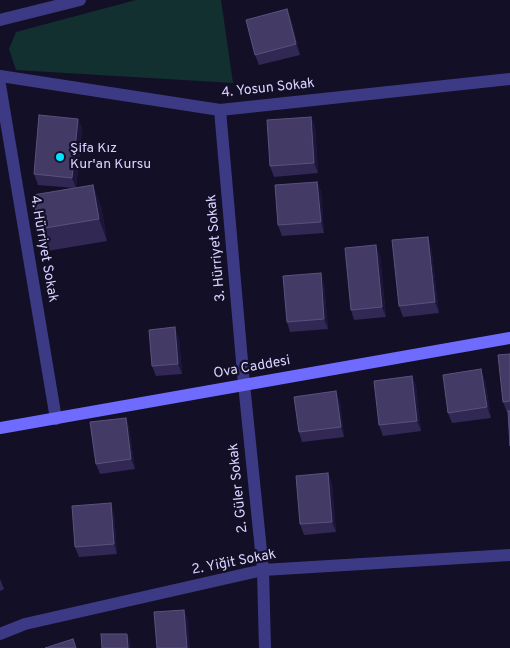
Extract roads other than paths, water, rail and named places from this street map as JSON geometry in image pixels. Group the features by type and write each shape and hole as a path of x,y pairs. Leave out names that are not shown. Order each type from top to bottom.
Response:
{"street":[{"path":"0,20 80,0"},
{"name":"4. Yosun Sokak","path":"0,76 220,110 510,79"},
{"name":"4. Hürriyet Sokak","path":"0,85 56,419"},
{"name":"3. Hürriyet Sokak","path":"220,110 244,384"},
{"name":"Ova Caddesi","path":"0,428 510,338"},
{"name":"2. Güler Sokak","path":"244,384 262,570 265,648"},
{"name":"2. Yiğit Sokak","path":"0,634 24,624 262,570 510,555"}],"place":[{"name":"Şifa Kız Kur'an Kursu","path":"60,157"}]}
